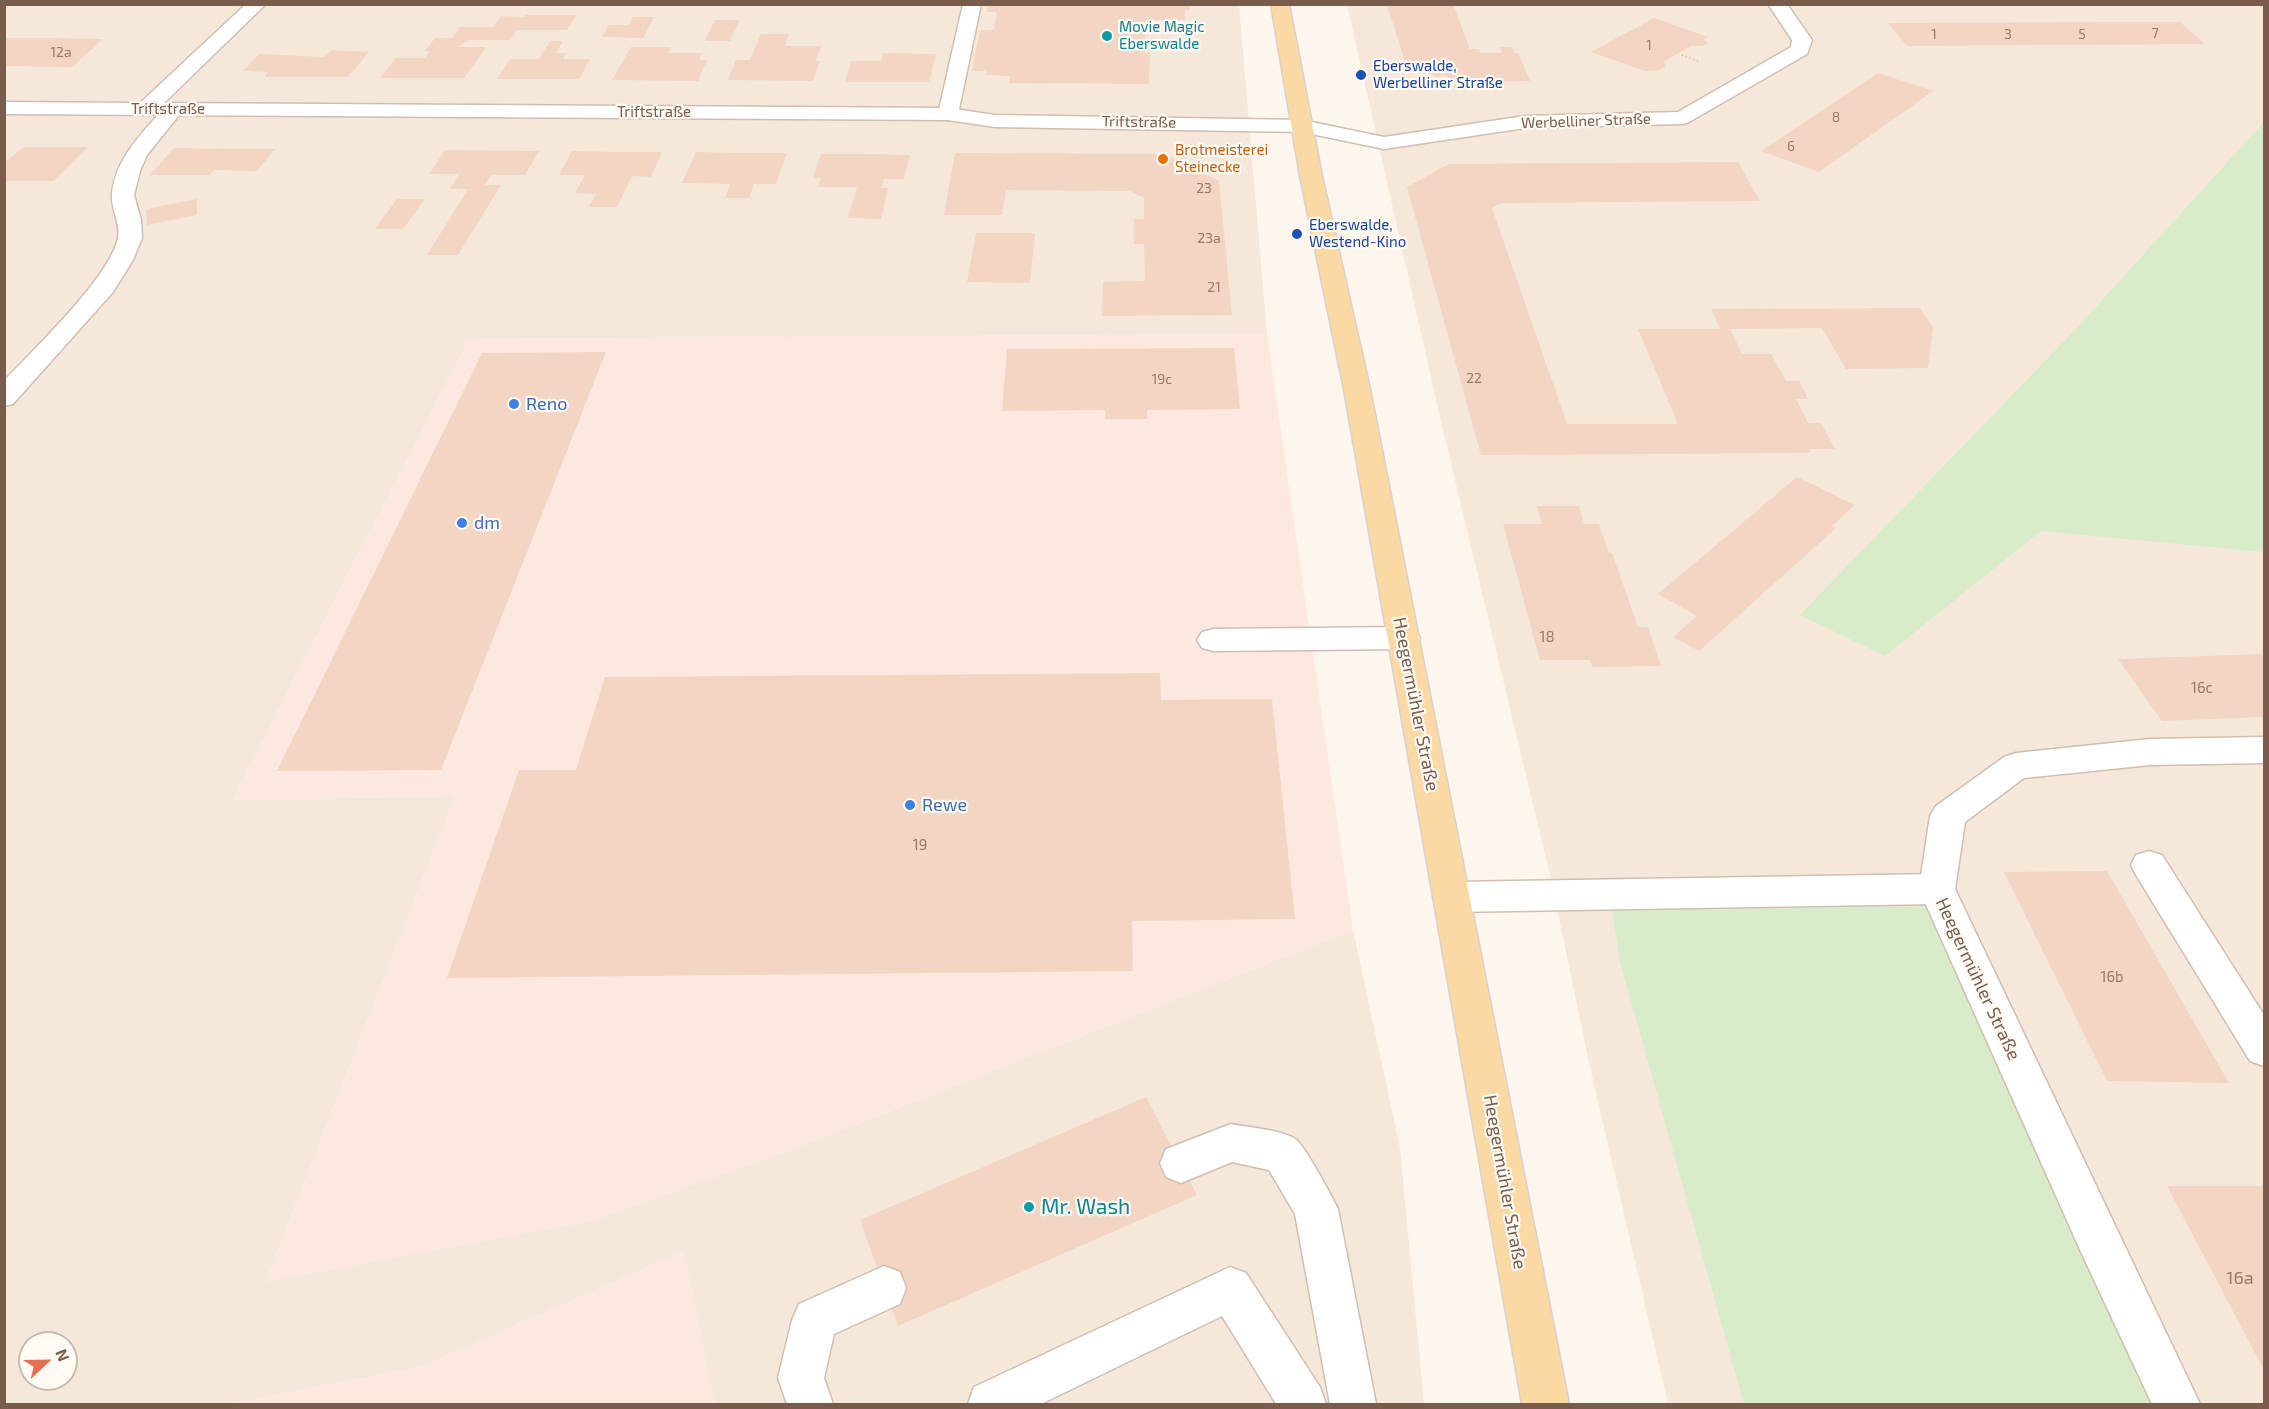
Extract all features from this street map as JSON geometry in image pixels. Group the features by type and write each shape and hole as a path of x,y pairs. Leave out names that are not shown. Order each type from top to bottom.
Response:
{"main road":[{"name":"Heegermühler Straße","path":"1280,4 1302,126 1358,389 1546,1404"}],"street":[{"path":"145,109 257,4"},
{"path":"948,114 972,4"},
{"name":"Werbelliner Straße","path":"1302,126 1384,143 1526,122 1682,118 1800,50 1802,40 1777,4"},
{"name":"Triftstraße","path":"4,108 948,114 995,121 1302,126"},
{"path":"4,398 104,287 121,260 130,238 129,220 123,195 129,171 137,153 174,109"},
{"path":"1213,640 1404,638"},
{"name":"Heegermühler Straße","path":"2176,1404 2096,1237 1937,889 1948,816 2016,766 2150,752 2265,750"},
{"path":"2149,866 2265,1048"},
{"path":"1453,897 1937,889"},
{"path":"1181,1163 1231,1143 1282,1153 1316,1209 1353,1404"},
{"path":"810,1404 801,1378 815,1320 884,1288"},
{"path":"991,1404 1230,1289 1303,1404"}],"shaded area":[{"path":"5,5 1239,5 1267,334 469,339 232,800 455,796 266,1281 591,1221 793,1149 1353,930 1400,1148 1424,1404 714,1404 684,1251 424,1366 230,1404 5,1404"},
{"path":"1347,5 2264,5 2264,1404 1668,1404 1590,1067 1550,875 1442,426"},
{"path":"1267,334 1353,930 793,1149 591,1221 266,1282 455,796 232,800 469,339"},
{"path":"684,1251 714,1404 230,1404 424,1366"}],"green space":[{"path":"2264,122 2264,552 2041,531 1885,656 1800,615 2074,331"},
{"path":"1926,906 2153,1404 1744,1404 1620,962 1612,911"}],"building":[{"path":"988,4 1190,4 1190,10 1185,10 1185,20 1146,20 1145,53 1150,53 1149,84 1009,83 1010,76 986,75 986,71 972,71 980,30 994,30 997,12 987,12"},
{"path":"1387,4 1453,4 1470,49 1479,49 1480,53 1502,53 1500,47 1512,47 1514,53 1518,53 1530,81 1460,82 1443,75 1438,77 1413,68 1419,65 1404,59"},
{"path":"526,15 577,15 567,30 517,30 510,40 469,40 458,47 486,47 464,78 380,78 396,58 425,58 430,51 425,51 435,38 452,38 460,27 493,27 501,16 525,17"},
{"path":"633,17 654,17 643,38 602,37 609,25 629,25"},
{"path":"1654,18 1708,37 1704,39 1708,43 1702,46 1691,46 1663,62 1666,66 1659,70 1645,71 1591,52"},
{"path":"715,20 740,20 730,41 705,41"},
{"path":"2180,22 2205,44 1907,46 1888,23"},
{"path":"761,34 789,34 785,46 821,46 816,61 820,61 813,81 728,80 736,60 750,60"},
{"path":"4,38 103,39 72,67 4,66"},
{"path":"550,41 563,41 556,53 566,53 563,59 590,59 579,79 497,79 510,59 539,59"},
{"path":"631,47 671,47 668,53 702,53 699,60 707,60 698,81 612,80"},
{"path":"331,50 369,52 348,77 265,77 268,72 243,71 259,54 324,57"},
{"path":"883,53 936,54 929,82 845,82 851,61 881,61"},
{"path":"1878,73 1933,91 1819,172 1761,151"},
{"path":"24,147 88,147 54,181 4,181 4,163"},
{"path":"174,148 275,149 257,171 214,170 210,175 150,175"},
{"path":"445,150 539,151 525,175 491,175 485,185 501,185 458,255 427,255 468,189 450,189 459,174 429,174"},
{"path":"572,151 662,152 651,177 632,176 617,207 589,207 596,194 575,193 585,175 559,175"},
{"path":"696,152 787,153 776,184 754,184 749,198 725,198 730,184 682,183"},
{"path":"955,153 1164,154 1219,181 1232,315 1102,316 1103,282 1145,281 1144,244 1134,244 1134,219 1144,219 1144,198 1130,191 1006,190 1002,215 944,215"},
{"path":"821,154 910,155 904,179 884,179 881,188 888,188 881,219 848,218 857,187 818,187 821,178 813,178"},
{"path":"1738,162 1760,201 1502,203 1492,208 1567,424 1678,424 1638,329 1720,329 1711,309 1920,308 1933,328 1928,368 1846,369 1822,328 1730,329 1742,354 1771,354 1786,381 1799,381 1808,399 1796,399 1808,423 1821,423 1835,449 1809,449 1811,453 1481,455 1407,187 1449,164"},
{"path":"197,199 197,215 147,225 146,209"},
{"path":"397,199 425,199 403,229 375,229"},
{"path":"976,233 1035,233 1030,283 967,282"},
{"path":"1234,348 1240,409 1147,410 1147,419 1105,419 1105,410 1002,411 1007,349"},
{"path":"606,352 441,770 277,771 482,353"},
{"path":"1797,477 1855,505 1832,526 1836,528 1699,651 1673,637 1697,616 1658,594"},
{"path":"1537,506 1579,506 1584,524 1599,524 1609,553 1612,553 1638,627 1648,627 1661,666 1593,667 1590,660 1540,660 1503,524 1542,524"},
{"path":"2264,654 2264,717 2162,721 2118,659"},
{"path":"1160,673 1161,700 1272,699 1295,919 1132,921 1133,971 447,978 519,770 576,770 605,677"},
{"path":"2107,871 2229,1083 2107,1081 2004,872"},
{"name":"Mr. Wash","path":"1146,1097 1197,1195 898,1326 860,1220"},
{"path":"2167,1186 2264,1186 2264,1370"}],"place":[{"name":"Movie Magic Eberswalde","path":"1107,36"},
{"name":"Eberswalde, Werbelliner Straße","path":"1361,75"},
{"name":"Brotmeisterei Steinecke","path":"1163,159"},
{"name":"Eberswalde, Westend-Kino","path":"1297,234"},
{"name":"Reno","path":"514,404"},
{"name":"dm","path":"462,523"},
{"name":"Rewe","path":"910,805"},
{"name":"Mr. Wash","path":"1029,1207"}]}
